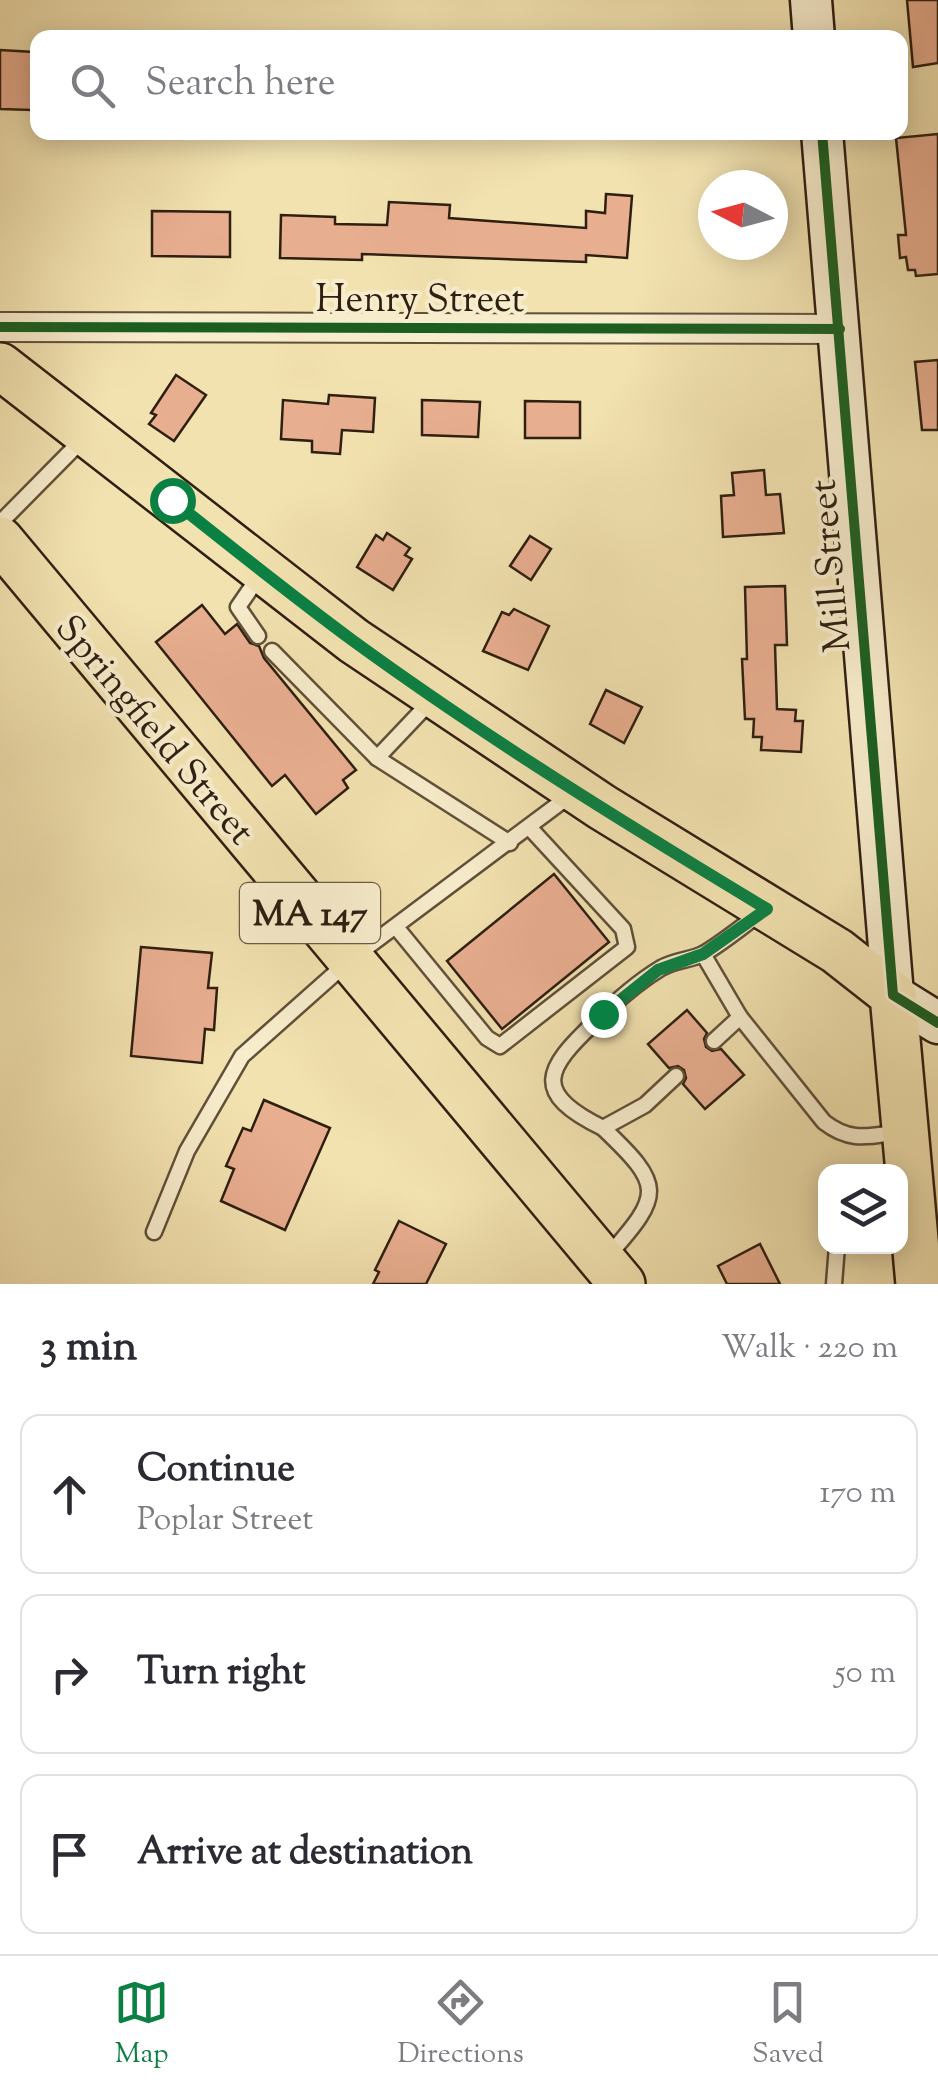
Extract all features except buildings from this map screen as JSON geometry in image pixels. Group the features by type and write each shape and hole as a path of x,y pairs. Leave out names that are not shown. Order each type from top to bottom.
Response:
{"main road":[{"path":"0,366 262,571 434,697 837,951 893,995"},
{"name":"Springfield Street","path":"0,540 613,1273"},
{"name":"Mill Street","path":"893,995 906,1164"},
{"name":"Mill Street","path":"908,1220 919,1284"}],"street":[{"path":"811,0 813,30"},
{"name":"Mill Street","path":"823,140 893,995"},
{"name":"Henry Street","path":"0,327 840,330"},
{"path":"893,995 938,1023"}],"lane":[{"path":"0,522 88,435"},
{"path":"258,636 238,607 262,571"},
{"path":"272,651 377,758 510,843"},
{"path":"377,758 434,697"},
{"path":"154,1232 188,1151 242,1056 350,960 576,790"},
{"path":"396,927 487,1038 500,1046 627,946 623,929 530,828"},
{"path":"613,1273 650,1195 639,1165 602,1128 566,1107 557,1095 554,1066 562,1053 603,1014 658,970 703,954 767,909"},
{"path":"703,954 740,1017 824,1122 839,1133 856,1137 906,1131"},
{"path":"714,1041 740,1017"},
{"path":"602,1128 644,1105 676,1076"},
{"path":"834,1284 836,1254"}],"cycle path":[{"path":"823,140 893,995 938,1023"},
{"path":"0,327 840,329"}],"route":[{"path":"172,500 292,595 416,684 602,807 767,909 703,954 658,970 603,1014"}]}
